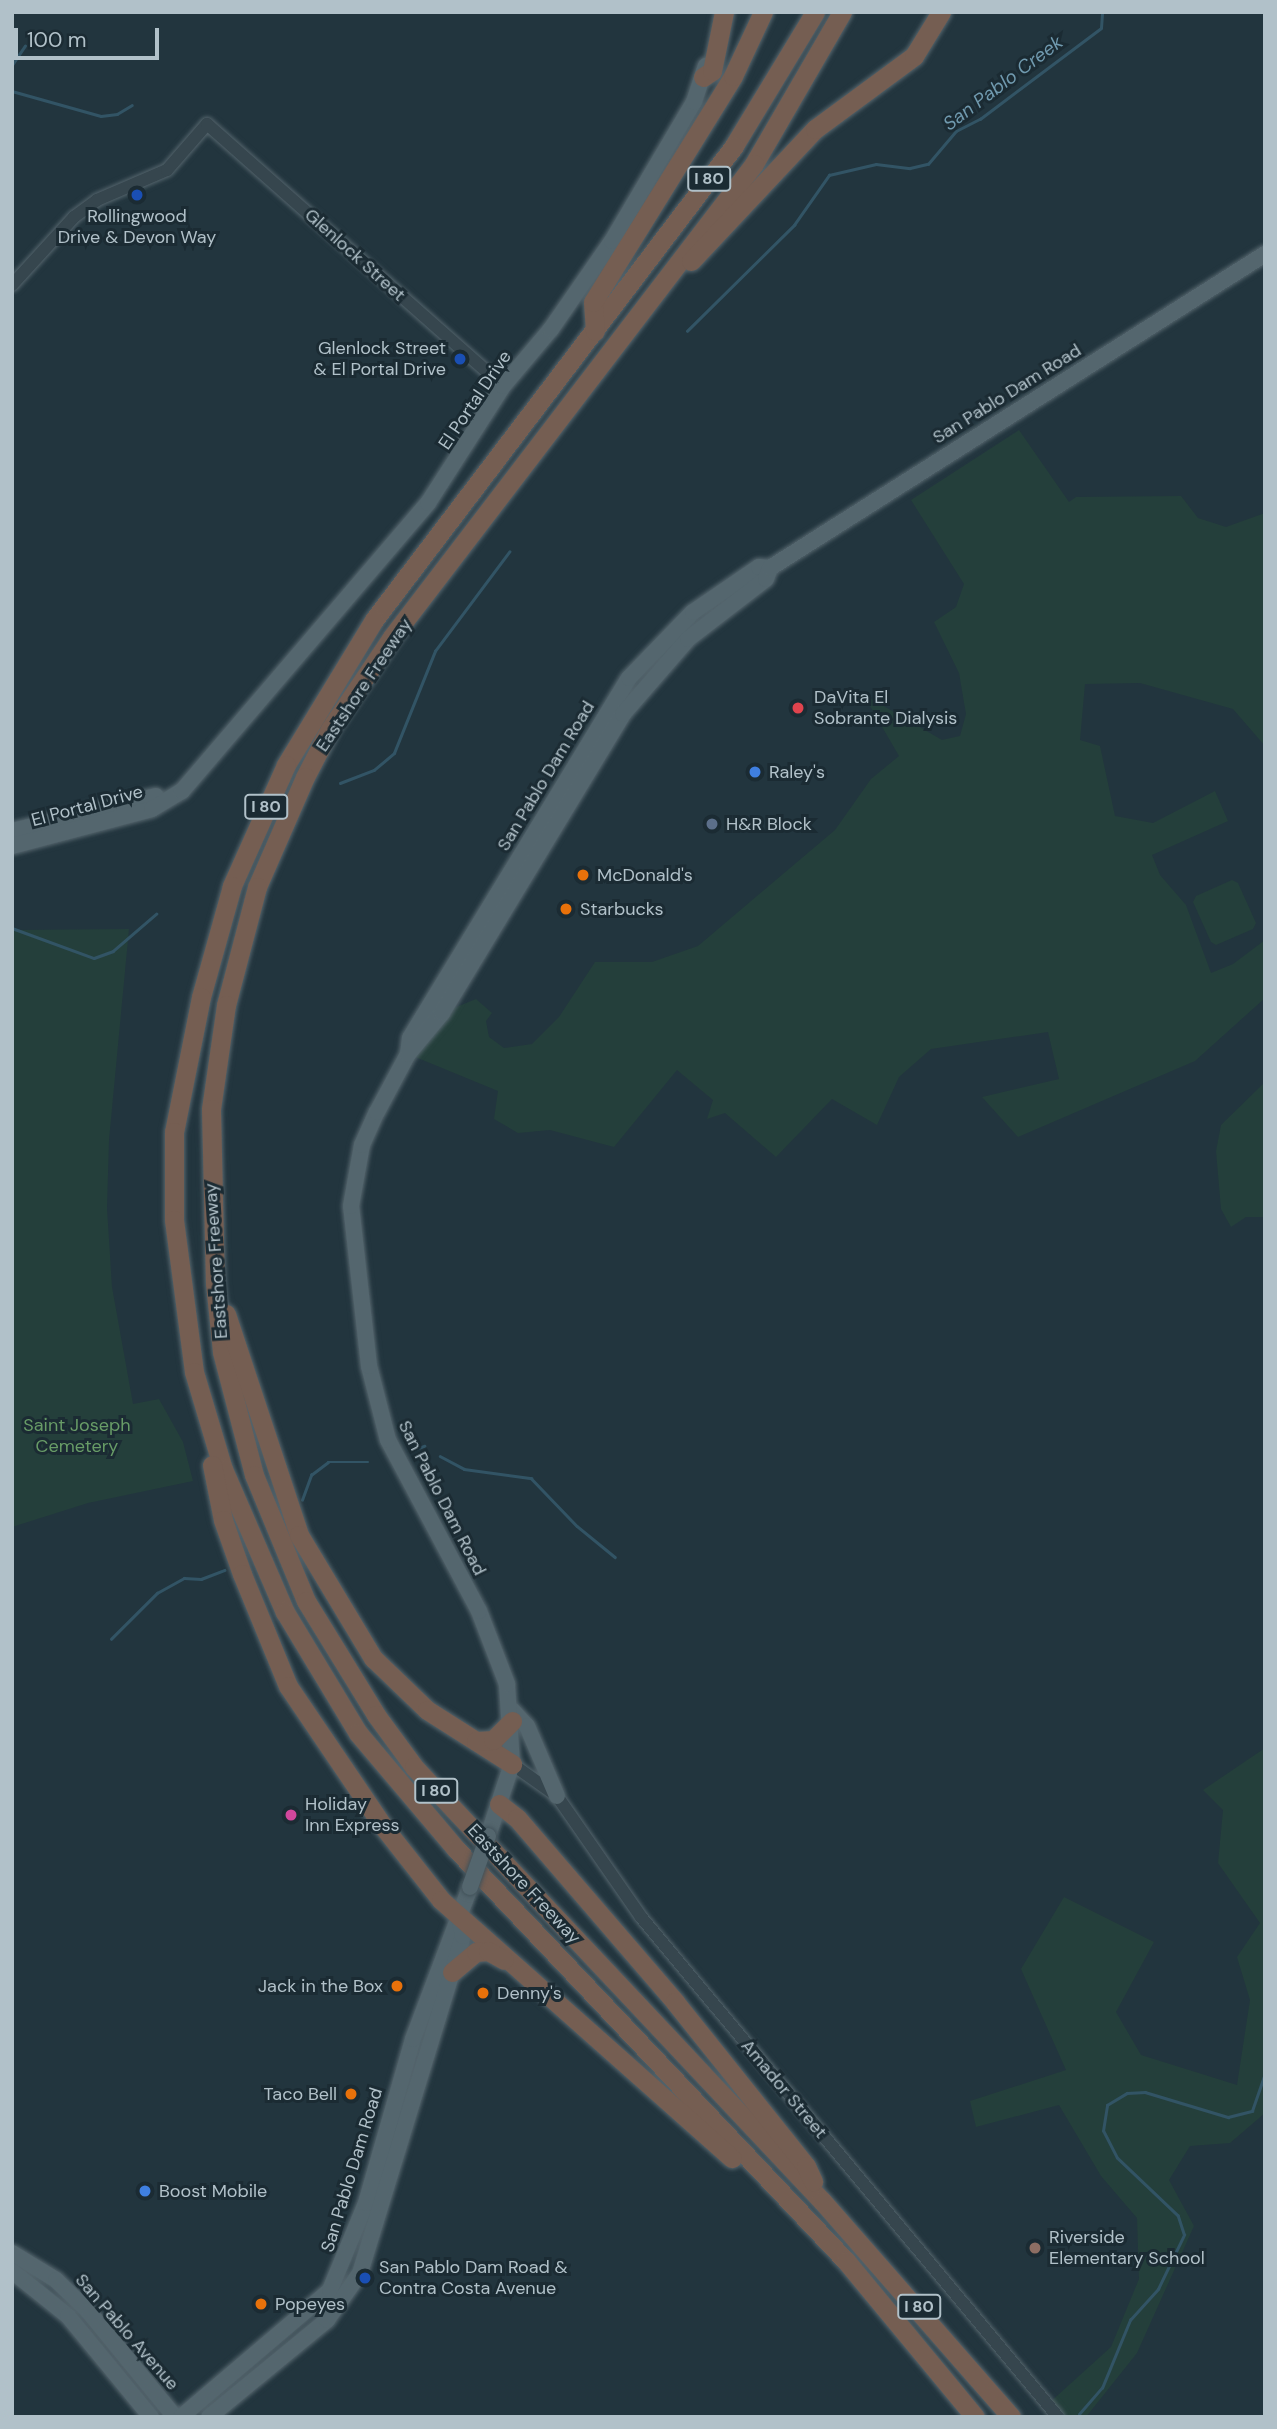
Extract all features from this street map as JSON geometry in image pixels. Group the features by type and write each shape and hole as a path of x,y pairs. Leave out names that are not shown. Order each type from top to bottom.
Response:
{"highway":[{"path":"703,77 712,71 724,12"},
{"path":"623,328 815,129 914,56 941,12"},
{"path":"595,331 593,302 733,76 759,15"},
{"name":"Eastshore Freeway","path":"841,15 754,164 623,328 360,683 330,729 279,834 239,946 217,1054 209,1172 215,1283 222,1352 254,1475 279,1542 337,1657 414,1767 822,2201 1011,2417"},
{"name":"Eastshore Freeway","path":"814,16 734,146 374,620 286,765 232,886 201,998 174,1132 174,1220 194,1371 223,1469 260,1557 317,1671 358,1733 456,1849 846,2261 974,2416"},
{"path":"215,1283 276,1471 313,1559 373,1658 405,1692 512,1764"},
{"path":"194,1371 223,1520 262,1629 288,1686 382,1825 459,1916 846,2261"},
{"path":"476,1741 493,1740 512,1716"},
{"path":"499,1804 517,1818 706,2040 806,2166 822,2201"},
{"path":"453,1972 476,1952 488,1951 526,1973"}],"main road":[{"name":"El Portal Drive","path":"12,846 152,809 182,791 428,503 503,386 551,330 612,241 694,102 703,77 715,12"},
{"name":"San Pablo Dam Road","path":"174,2413 200,2401 330,2290 351,2244 413,2039 470,1887 512,1764 512,1716 498,1653 479,1611 388,1440 369,1366 351,1206 362,1145 408,1054 410,1038 629,678 693,612 759,567 771,568 1265,254"},
{"name":"El Portal Drive","path":"12,831 147,800 177,786 199,768"},
{"path":"512,1716 527,1726 556,1796"},
{"name":"San Pablo Dam Road","path":"213,2415 327,2320 360,2273 463,1936 459,1916"},
{"name":"San Pablo Avenue","path":"12,2253 56,2280 89,2312 174,2413"},
{"name":"San Pablo Avenue","path":"12,2271 68,2316 151,2417"},
{"path":"280,2358 277,2346 303,2324 304,2314"},
{"path":"239,2391 258,2364 255,2356"}],"street":[{"name":"Glenlock Street","path":"12,285 74,217 97,200 167,170 207,124 503,386"},
{"name":"Amador Street","path":"512,1764 556,1796 641,1917 1058,2417"}],"green space":[{"path":"1019,430 1069,502 1076,497 1181,496 1198,518 1226,527 1265,513 1265,746 1233,709 1140,683 1085,684 1080,740 1100,746 1115,816 1153,823 1215,791 1228,821 1152,855 1160,875 1186,905 1211,973 1233,964 1265,940 1265,998 1195,1061 1018,1137 982,1097 1059,1079 1048,1032 931,1049 899,1077 877,1125 832,1099 776,1157 725,1113 707,1119 713,1100 677,1070 614,1147 550,1130 518,1133 494,1119 498,1091 408,1054 442,1013 476,999 492,1013 486,1021 489,1037 504,1048 532,1044 559,1017 595,962 652,962 698,946 835,830 871,779 899,756 863,694 942,740 960,736 966,714 959,673 934,622 956,607 964,584 911,500"},
{"path":"1232,880 1238,883 1256,923 1253,929 1216,945 1211,942 1193,902 1196,896"},
{"name":"Saint Joseph Cemetery","path":"129,929 109,1140 107,1208 112,1287 133,1404 159,1399 183,1442 193,1481 88,1503 12,1527 12,930"},
{"path":"1265,1082 1265,1217 1246,1217 1231,1227 1221,1209 1216,1151 1221,1125"},
{"path":"1265,1748 1265,2113 1230,2143 1190,2146 1169,2180 1194,2226 1137,2353 1086,2417 1058,2417 1048,2404 1111,2347 1139,2279 1137,2218 1101,2176 1059,2105 976,2127 970,2101 1066,2070 1021,1969 1064,1897 1154,1942 1116,2012 1141,2055 1237,2085 1250,2000 1237,1957 1260,1923 1218,1863 1223,1810 1203,1790"}],"waterway":[{"name":"San Pablo Creek","path":"687,331 794,225 829,175 876,164 910,168 928,164 956,131 980,119 1101,28 1102,12"},
{"path":"12,65 25,46"},
{"path":"12,91 101,116 117,114 132,105"},
{"name":"San Pablo Creek","path":"340,783 374,770 394,753 435,651 509,552"},
{"name":"San Pablo Creek","path":"12,928 94,958 113,951 156,914"},
{"path":"413,1450 424,1446"},
{"path":"440,1456 464,1469 531,1478 577,1526 615,1557"},
{"path":"302,1500 311,1475 328,1462 368,1462"},
{"path":"111,1639 157,1593 184,1578 201,1579 224,1570"},
{"path":"1079,2414 1102,2388 1130,2320 1158,2289 1184,2235 1178,2216 1117,2158 1103,2131 1107,2105 1127,2093 1145,2092 1228,2117 1252,2111 1265,2074"}],"place":[{"name":"Rollingwood Drive & Devon Way","path":"137,195"},
{"name":"Glenlock Street & El Portal Drive","path":"460,359"},
{"name":"DaVita El Sobrante Dialysis","path":"798,708"},
{"name":"Raley's","path":"755,772"},
{"name":"H&R Block","path":"712,824"},
{"name":"McDonald's","path":"583,875"},
{"name":"Starbucks","path":"566,909"},
{"name":"Holiday Inn Express","path":"291,1815"},
{"name":"Jack in the Box","path":"397,1986"},
{"name":"Denny's","path":"483,1993"},
{"name":"Taco Bell","path":"351,2094"},
{"name":"Boost Mobile","path":"145,2191"},
{"name":"Riverside Elementary School","path":"1035,2248"},
{"name":"San Pablo Dam Road & Contra Costa Avenue","path":"365,2278"},
{"name":"Popeyes","path":"261,2304"}]}
